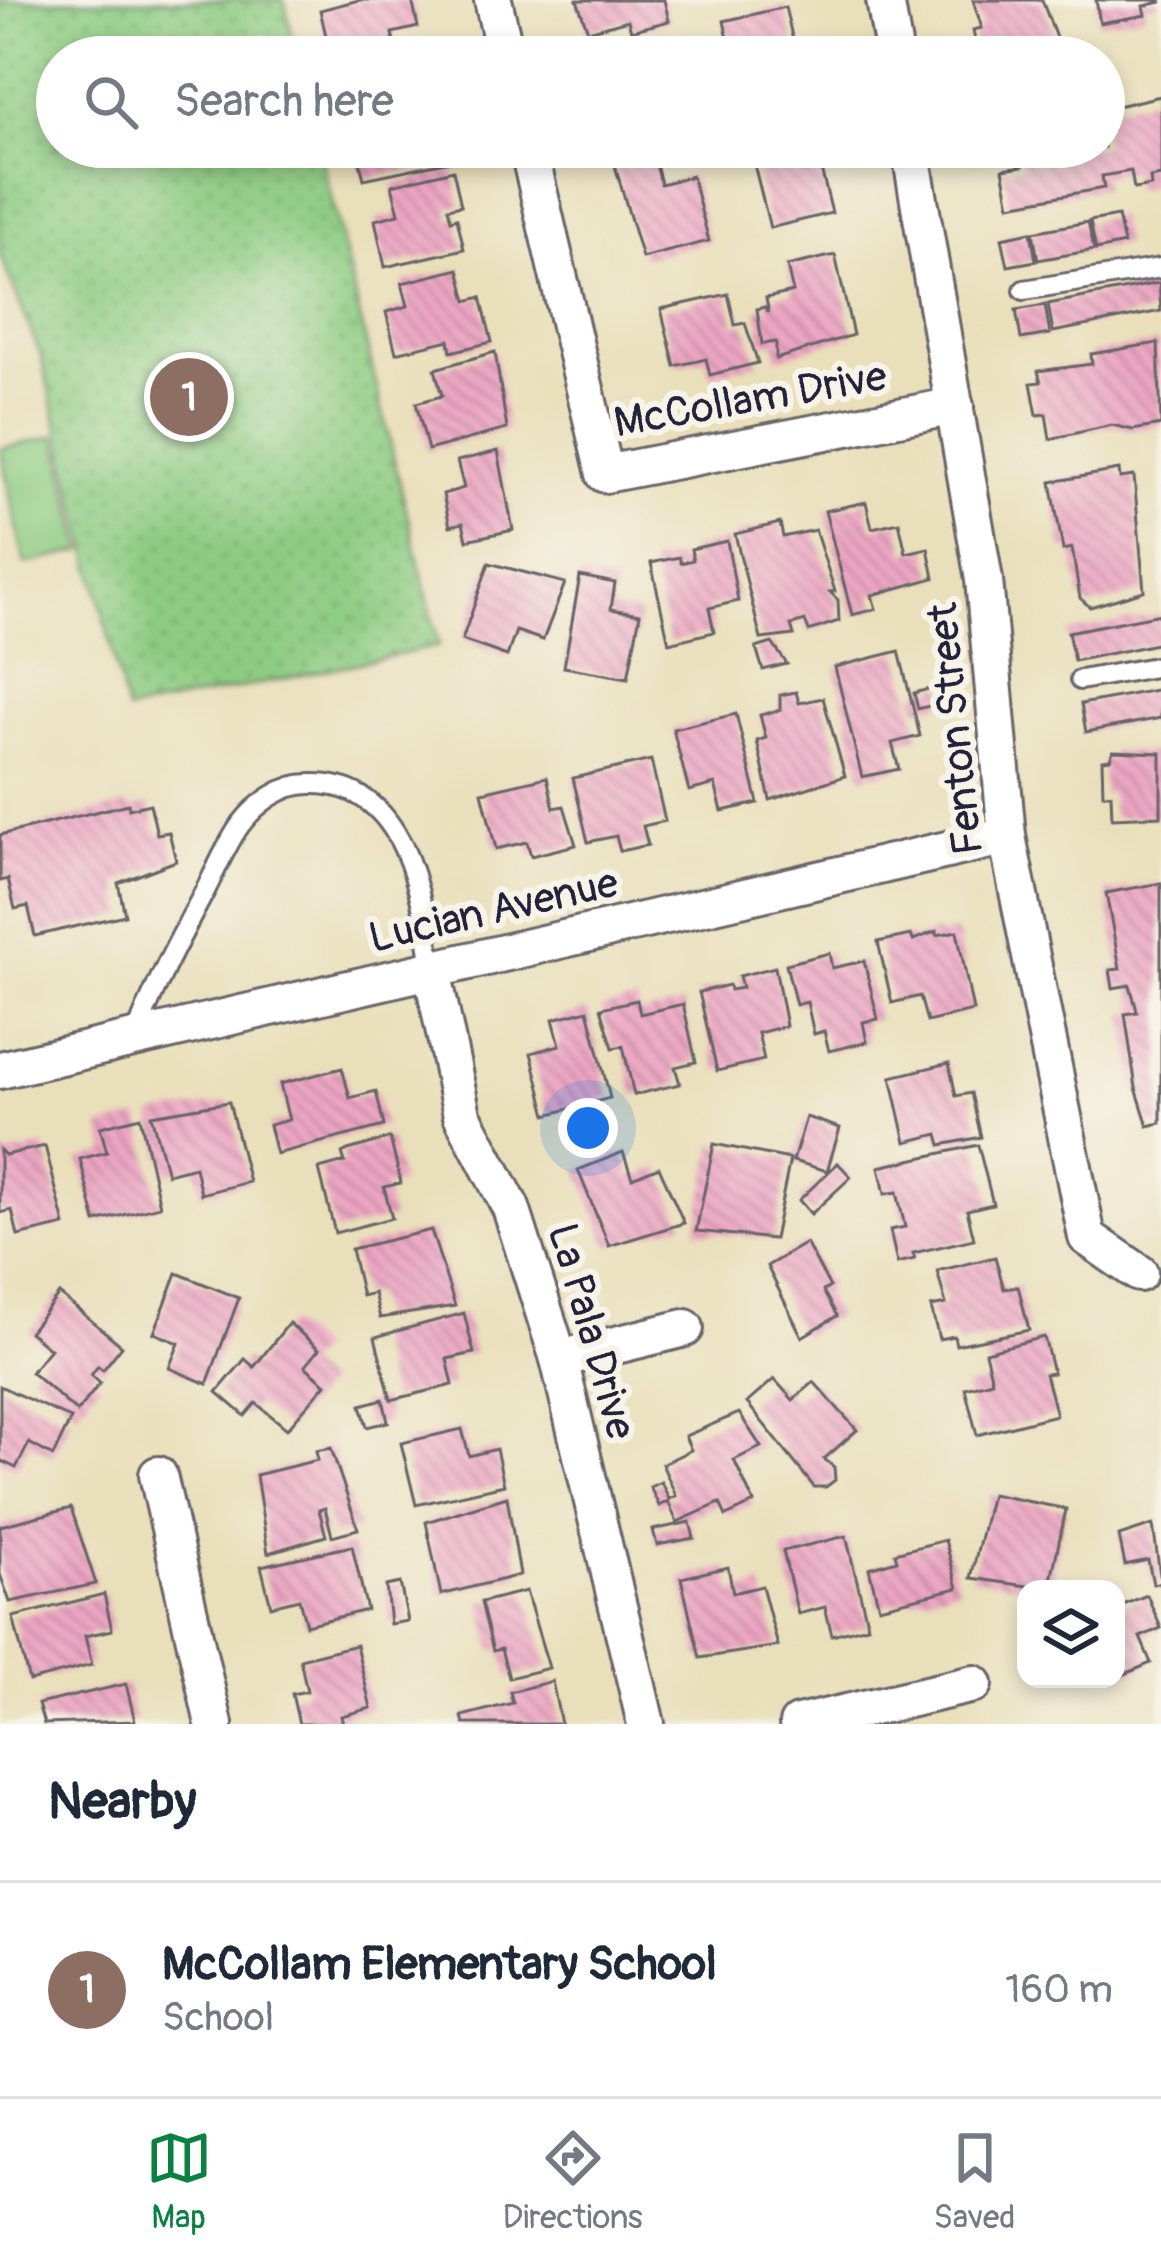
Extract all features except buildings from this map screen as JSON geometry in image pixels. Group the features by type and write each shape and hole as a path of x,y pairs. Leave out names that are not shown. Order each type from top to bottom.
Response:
{"street":[{"path":"493,0 501,36"},
{"path":"885,0 891,36"},
{"name":"McCollam Drive","path":"533,168 605,474 955,406"},
{"name":"Fenton Street","path":"914,168 984,580 1007,836 1087,1237 1139,1273"},
{"name":"Lucian Avenue","path":"0,1070 1007,836"},
{"name":"La Pala Drive","path":"432,970 463,1115 511,1208 559,1359 646,1724"},
{"path":"559,1359 685,1328"},
{"path":"158,1474 214,1724"},
{"path":"798,1724 974,1684"}],"lane":[{"path":"1024,290 1161,268"},
{"path":"1080,680 1161,666"},
{"path":"135,1038 152,990 242,824 272,795 295,784 325,783 359,793 389,820 410,862 432,970"}],"green space":[{"path":"0,0 284,0 292,36 36,36 36,168 324,168 439,646 127,712 41,356 0,255"},
{"path":"56,436 83,551 25,564 0,449"}],"place":[{"name":"McCollam Elementary School","path":"189,397"}]}
